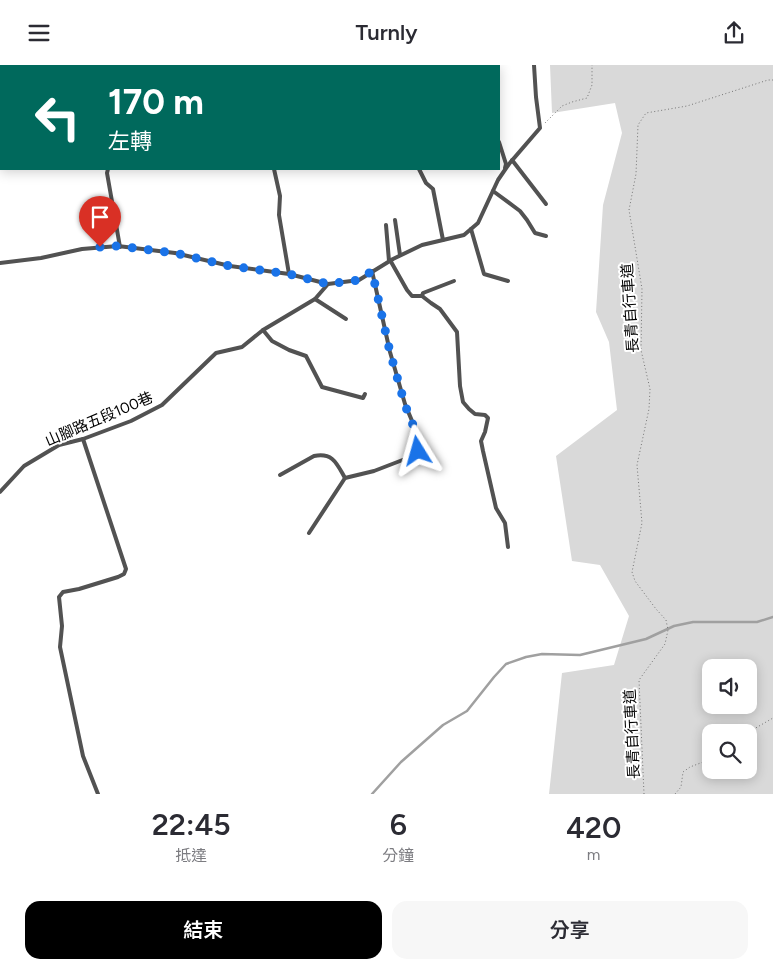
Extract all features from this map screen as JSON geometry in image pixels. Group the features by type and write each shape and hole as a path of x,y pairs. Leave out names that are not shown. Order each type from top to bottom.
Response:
{"lane":[{"path":"0,263 41,258 82,249 120,247 175,253 230,266 289,274 328,284 359,280 400,255 422,245 464,235 478,223 503,173 540,129 534,65"},
{"path":"500,145 506,164 503,173"},
{"path":"512,160 546,204"},
{"path":"108,170 120,247"},
{"path":"274,170 280,196 279,215 289,274"},
{"path":"419,170 426,183 433,189 443,240"},
{"path":"493,191 520,211 535,233 546,235"},
{"path":"395,220 400,255"},
{"path":"386,225 390,261 407,290 412,296 422,296 440,309 457,333 460,386 463,402 475,414 485,415 488,418 482,441 482,451 496,508 505,523 508,547"},
{"path":"471,229 484,273 508,281"},
{"path":"309,533 345,478 374,471 412,456 418,451 417,433 405,405 390,352 372,271"},
{"path":"422,296 423,293 454,281"},
{"name":"山腳路五段100巷","path":"0,492 24,466 59,445 83,439 131,421 162,405 216,353 242,347 263,330 315,299 328,284"},
{"path":"315,299 346,319"},
{"path":"263,330 272,341 288,350 306,356 322,387 363,398 365,394"},
{"path":"83,439 126,569 124,574 118,577 79,589 63,591 59,597 62,626 60,647 83,755 98,794"},
{"path":"280,475 314,456 320,455 326,456 337,463 345,478"}],"path":[{"path":"540,129 562,106 587,98 592,85 592,65"},
{"name":"長青自行車道","path":"644,794 639,680 665,644 668,630 666,620 635,581 632,572 642,523 638,465 649,409 650,389 641,350 642,289 629,210 636,174 638,125 646,113 687,106 773,80"},
{"path":"757,727 773,718"},
{"path":"675,794 681,787 683,772 702,762"}],"shaded area":[{"path":"550,65 773,65 773,794 549,794 562,673 614,665 629,616 600,565 572,561 556,456 617,410 609,342 596,312 603,205 622,133 615,103 552,113"}],"waterway":[{"path":"372,794 401,762 443,725 467,711 506,664 542,654 580,655 646,639 674,626 693,622 757,622 773,617"}],"route":[{"path":"100,247 118,246 175,253 230,266 289,274 328,284 359,280 372,271 390,352 405,405 419,440 418,451"}]}
